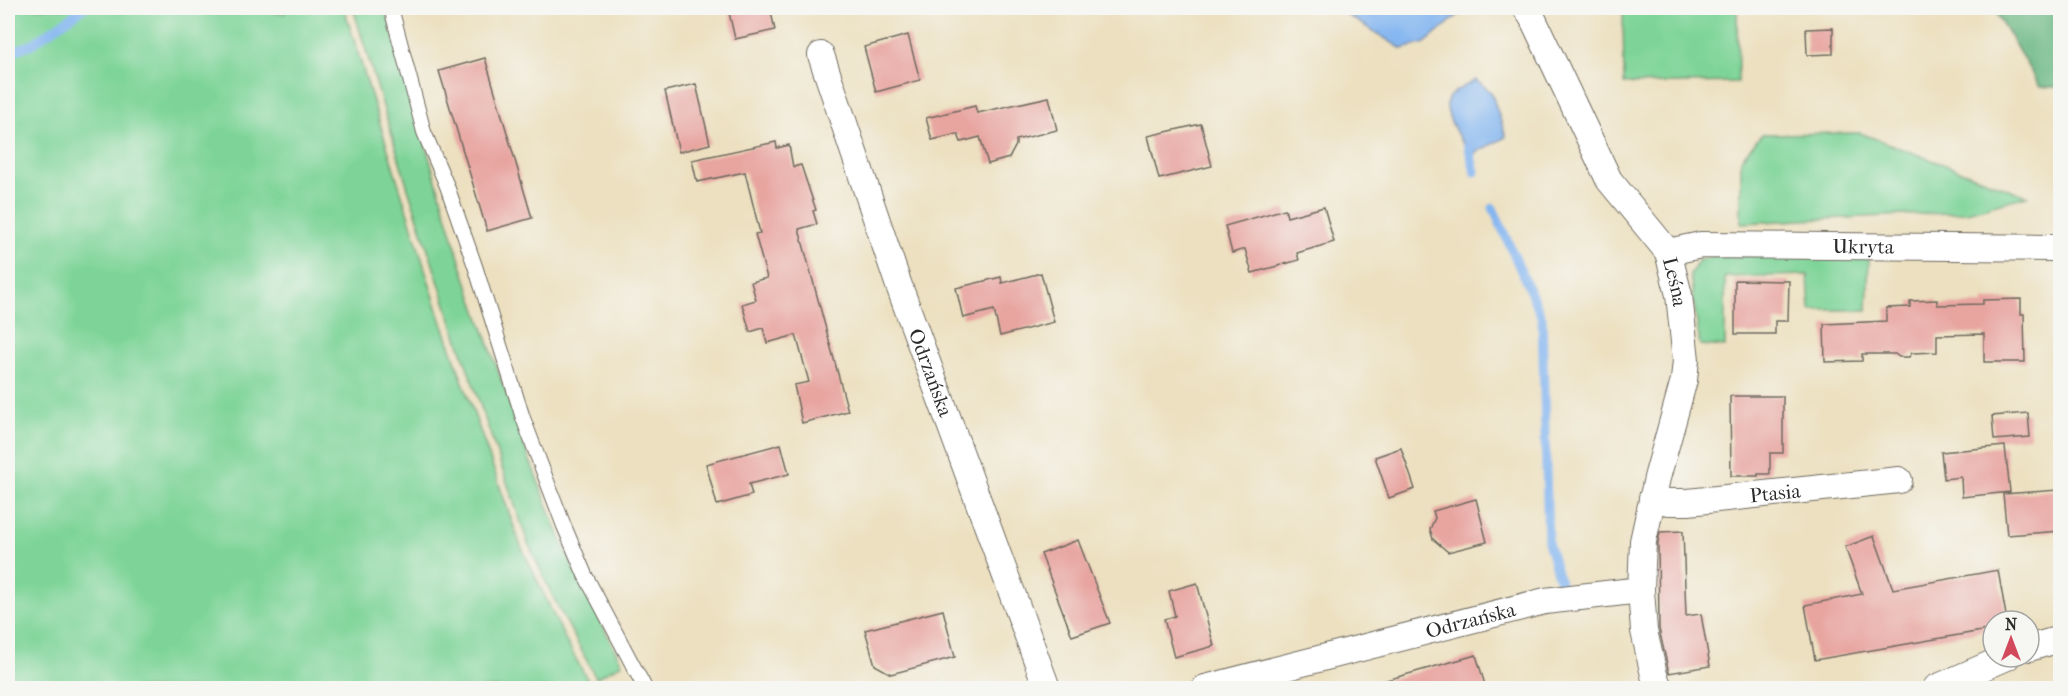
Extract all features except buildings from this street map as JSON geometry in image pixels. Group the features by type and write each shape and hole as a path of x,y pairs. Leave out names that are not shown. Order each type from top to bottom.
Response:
{"street":[{"name":"Leśna","path":"1526,8 1546,44 1609,180 1668,252 1679,295 1686,360 1681,395 1642,541 1641,590"},
{"name":"Odrzańska","path":"821,55 898,283 1047,688"},
{"name":"Ukryta","path":"1668,252 1701,245 2061,248"},
{"name":"Ptasia","path":"1652,498 1668,502 1688,502 1899,480"},
{"name":"Odrzańska","path":"1205,688 1545,601 1641,590"},
{"path":"1641,590 1644,631 1659,688"},
{"path":"2041,645 2061,639"},
{"path":"1936,688 1981,668"}],"lane":[{"path":"392,8 424,132 447,186 475,266 523,418 585,575 645,688"}],"green space":[{"path":"8,8 263,8 263,12 285,13 285,8 344,8 439,314 520,544 566,641 592,688 8,688"},
{"path":"353,8 385,8 462,268 527,453 566,553 622,664 596,678 552,595 528,543 452,323"},
{"path":"1623,8 1737,8 1738,82 1624,84"},
{"path":"1993,8 2060,8 2060,87 2040,87"},
{"path":"1860,133 2027,196 1967,212 1741,223 1741,159 1762,134"},
{"path":"1713,256 1869,256 1867,310 1810,310 1808,275 1725,277 1725,347 1700,345 1690,275 1699,260"}],"water":[{"path":"1336,8 1454,8 1458,15 1425,43 1402,49"},
{"path":"1476,80 1491,92 1506,137 1471,155 1453,125 1447,108 1453,93"}],"waterway":[{"path":"8,53 32,44 84,8"},
{"path":"1468,145 1475,172"},
{"path":"1493,208 1542,318 1548,542 1561,586"}]}
